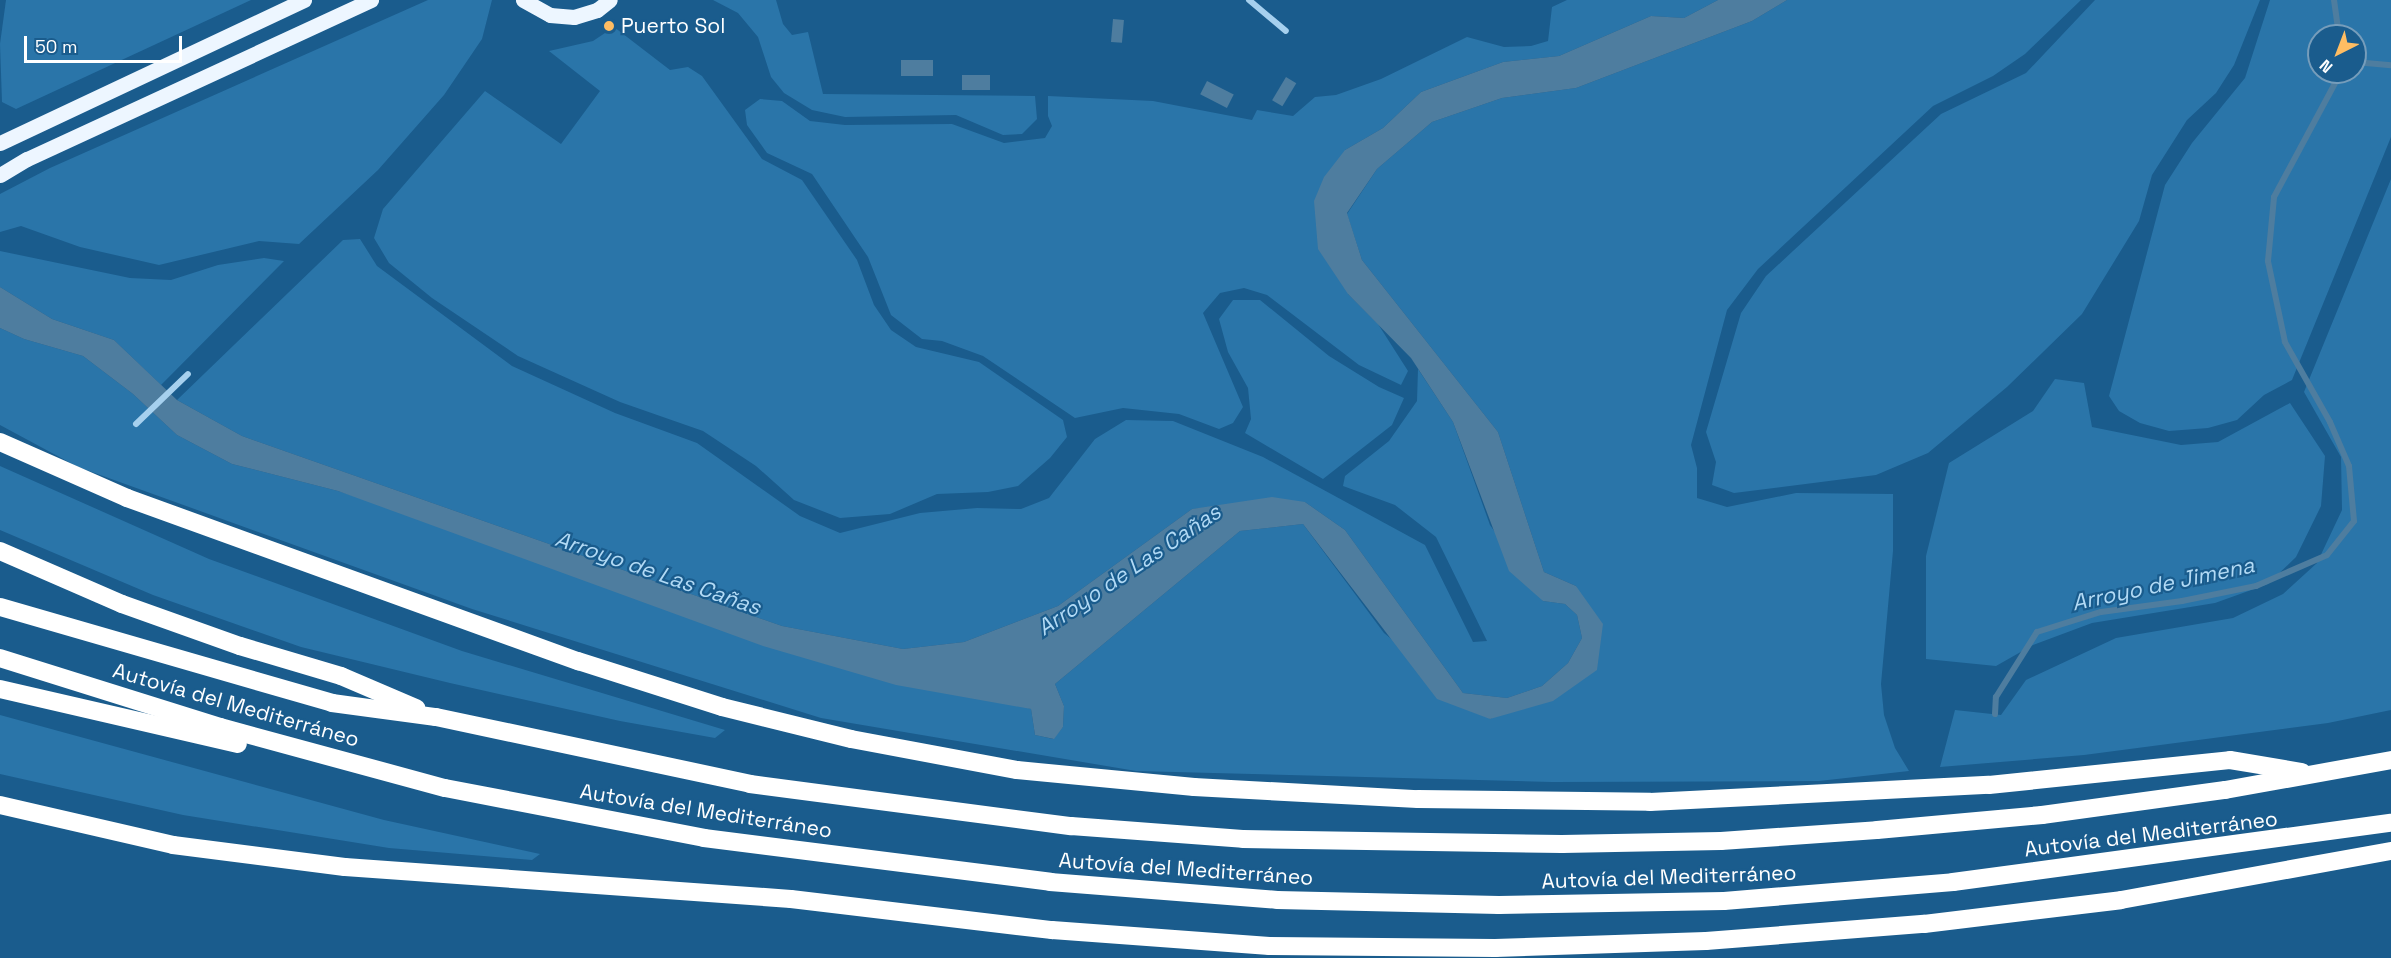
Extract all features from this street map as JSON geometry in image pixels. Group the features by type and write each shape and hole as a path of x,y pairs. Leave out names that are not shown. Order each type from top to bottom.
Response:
{"highway":[{"path":"0,442 127,498 578,661 732,710 851,739 1017,770 1194,787 1407,799 1650,802 1978,786 2230,760 2315,775"},
{"path":"6,554 122,604 240,646 341,676 436,717"},
{"name":"Autovía del Mediterráneo","path":"1,607 332,704 436,717 750,784 927,809 1163,833 1389,844 1720,841 2042,815 2315,775 2391,760"},
{"name":"Autovía del Mediterráneo","path":"0,658 220,727 445,788 704,838 1050,882 1277,900 1487,905 1724,901 1953,882 2391,823"},
{"path":"0,690 445,788"},
{"path":"0,805 173,845 345,867 780,898 1052,930 1269,946 1495,948 1706,941 1924,924 2121,900 2391,851"}],"main road":[{"path":"0,144 304,0"},
{"path":"0,175 27,159 371,0"},
{"path":"524,0 550,15 574,17 597,10 610,0"}],"street":[{"path":"1249,0 1286,31"},
{"path":"136,424 188,374"}],"shaded area":[{"path":"6,0 251,0 16,109 2,102 0,44"},
{"path":"428,0 492,0 482,39 444,95 378,170 299,244 259,241 159,265 80,247 21,226 0,232 0,194 50,168"},
{"path":"713,0 776,0 783,24 792,35 808,32 823,94 1035,96 1037,119 1022,134 1003,135 956,115 845,117 812,110 784,93 771,77 758,37 738,13"},
{"path":"1567,0 1718,0 1684,18 1651,16 1559,56 1503,62 1421,92 1383,128 1345,150 1348,294 1378,324 1408,371 1401,385 1359,365 1267,295 1244,288 1220,293 1203,313 1243,407 1233,423 1219,429 1179,414 1123,408 1075,418 983,356 942,341 922,339 891,315 868,257 812,174 767,153 747,125 745,110 760,99 782,101 810,121 845,125 952,124 1004,143 1045,138 1052,126 1048,116 1048,96 1153,101 1252,120 1257,110 1293,116 1315,97 1336,95 1381,79 1467,37 1504,47 1531,46 1548,41 1552,7"},
{"path":"1787,0 2081,0 2025,54 1993,76 1933,106 1758,269 1727,310 1691,445 1697,468 1697,498 1727,507 1796,493 1893,494 1893,551 1881,684 1884,715 1895,748 1909,771 1819,781 1552,782 1136,771 821,718 472,609 78,467 0,425 0,328 24,339 83,356 133,394 177,435 232,464 338,491 1031,709 1035,735 1053,739 1063,727 1064,706 1055,684 1240,531 1303,524 1384,633 1490,719 1596,670 1576,586 1544,572 1498,432 1362,260 1347,214 1377,169 1432,122 1502,98 1576,88 1752,21"},
{"path":"2095,0 2260,0 2234,65 2216,93 2187,120 2152,175 2139,221 2082,314 2007,387 1928,453 1876,475 1734,493 1712,485 1716,462 1706,432 1741,313 1766,276 1941,114 2026,73"},
{"path":"2270,0 2391,0 2391,137 2292,380 2264,395 2237,420 2208,428 2169,431 2140,423 2119,411 2109,396 2165,185 2192,143 2245,78"},
{"path":"614,27 670,70 688,67 702,76 762,159 802,180 857,260 874,305 891,330 916,347 979,362 1063,420 1067,437 1050,458 1018,486 988,492 937,494 890,514 840,518 794,500 756,466 703,431 620,402 518,356 432,298 389,263 374,238 383,209 485,91 561,144 600,91 549,51 593,41"},
{"path":"2391,179 2391,710 2328,723 2084,755 1940,767 1955,710 2001,715 2026,680 2116,638 2233,618 2283,594 2317,563 2342,510 2341,457 2304,392"},
{"path":"360,239 377,266 512,366 615,413 697,443 800,516 840,533 920,513 977,508 1021,509 1049,498 1095,439 1126,420 1173,421 1263,457 1425,545 1473,642 1487,641 1436,537 1395,505 1343,486 1345,476 1389,441 1417,401 1418,369 1453,422 1490,525 1543,601 1565,604 1577,615 1582,638 1568,663 1542,686 1507,698 1463,693 1345,530 1305,502 1192,509 1058,606 964,642 903,649 782,626 242,436 177,400 343,240"},
{"path":"0,251 130,278 171,280 218,265 264,258 284,261 161,385 114,340 52,319 0,287"},
{"path":"1233,300 1260,300 1329,356 1379,387 1404,398 1392,425 1323,479 1245,433 1251,419 1248,388 1228,352 1219,319"},
{"path":"2055,379 2084,383 2092,427 2181,445 2218,442 2290,403 2325,456 2321,506 2296,557 2268,584 2215,603 2092,623 2033,645 1996,666 1926,659 1926,556 1949,463 2033,411"},
{"path":"0,466 209,559 462,651 725,730 715,738 620,721 450,683 301,647 153,595 0,530"},
{"path":"0,715 384,820 540,854 532,860 389,848 183,815 0,774"}],"water":[{"name":"Arroyo de Las Cañas","path":"1718,0 1787,0 1752,21 1576,88 1502,98 1432,122 1377,169 1347,213 1362,260 1498,432 1544,572 1576,586 1603,624 1597,670 1553,701 1490,719 1437,699 1303,524 1240,531 1055,684 1064,706 1063,727 1054,739 1035,735 1031,709 896,685 763,646 338,491 232,464 177,435 133,394 83,356 24,339 0,328 0,287 52,319 114,340 177,400 242,436 782,626 903,649 964,642 1058,606 1192,509 1272,497 1305,502 1345,530 1463,693 1507,698 1542,686 1568,663 1582,638 1577,615 1565,604 1543,601 1509,571 1453,422 1411,358 1348,294 1318,249 1314,201 1324,177 1345,150 1383,128 1421,92 1503,62 1559,56 1651,16 1684,18"},
{"path":"1113,19 1124,20 1122,43 1111,42"},
{"path":"901,60 933,60 933,76 901,76"},
{"path":"962,75 990,75 990,90 962,90"},
{"path":"1286,77 1296,83 1282,106 1272,100"},
{"path":"1207,81 1234,95 1227,108 1200,94"}],"waterway":[{"name":"Arroyo de Jimena","path":"2334,0 2337,24"},
{"path":"2367,63 2391,65"},
{"name":"Arroyo de Jimena","path":"1995,714 1996,697 2037,632 2101,612 2182,601 2256,586 2327,555 2354,521 2349,466 2330,422 2285,342 2268,261 2274,197 2335,84"}],"place":[{"name":"Puerto Sol","path":"609,26"}]}
